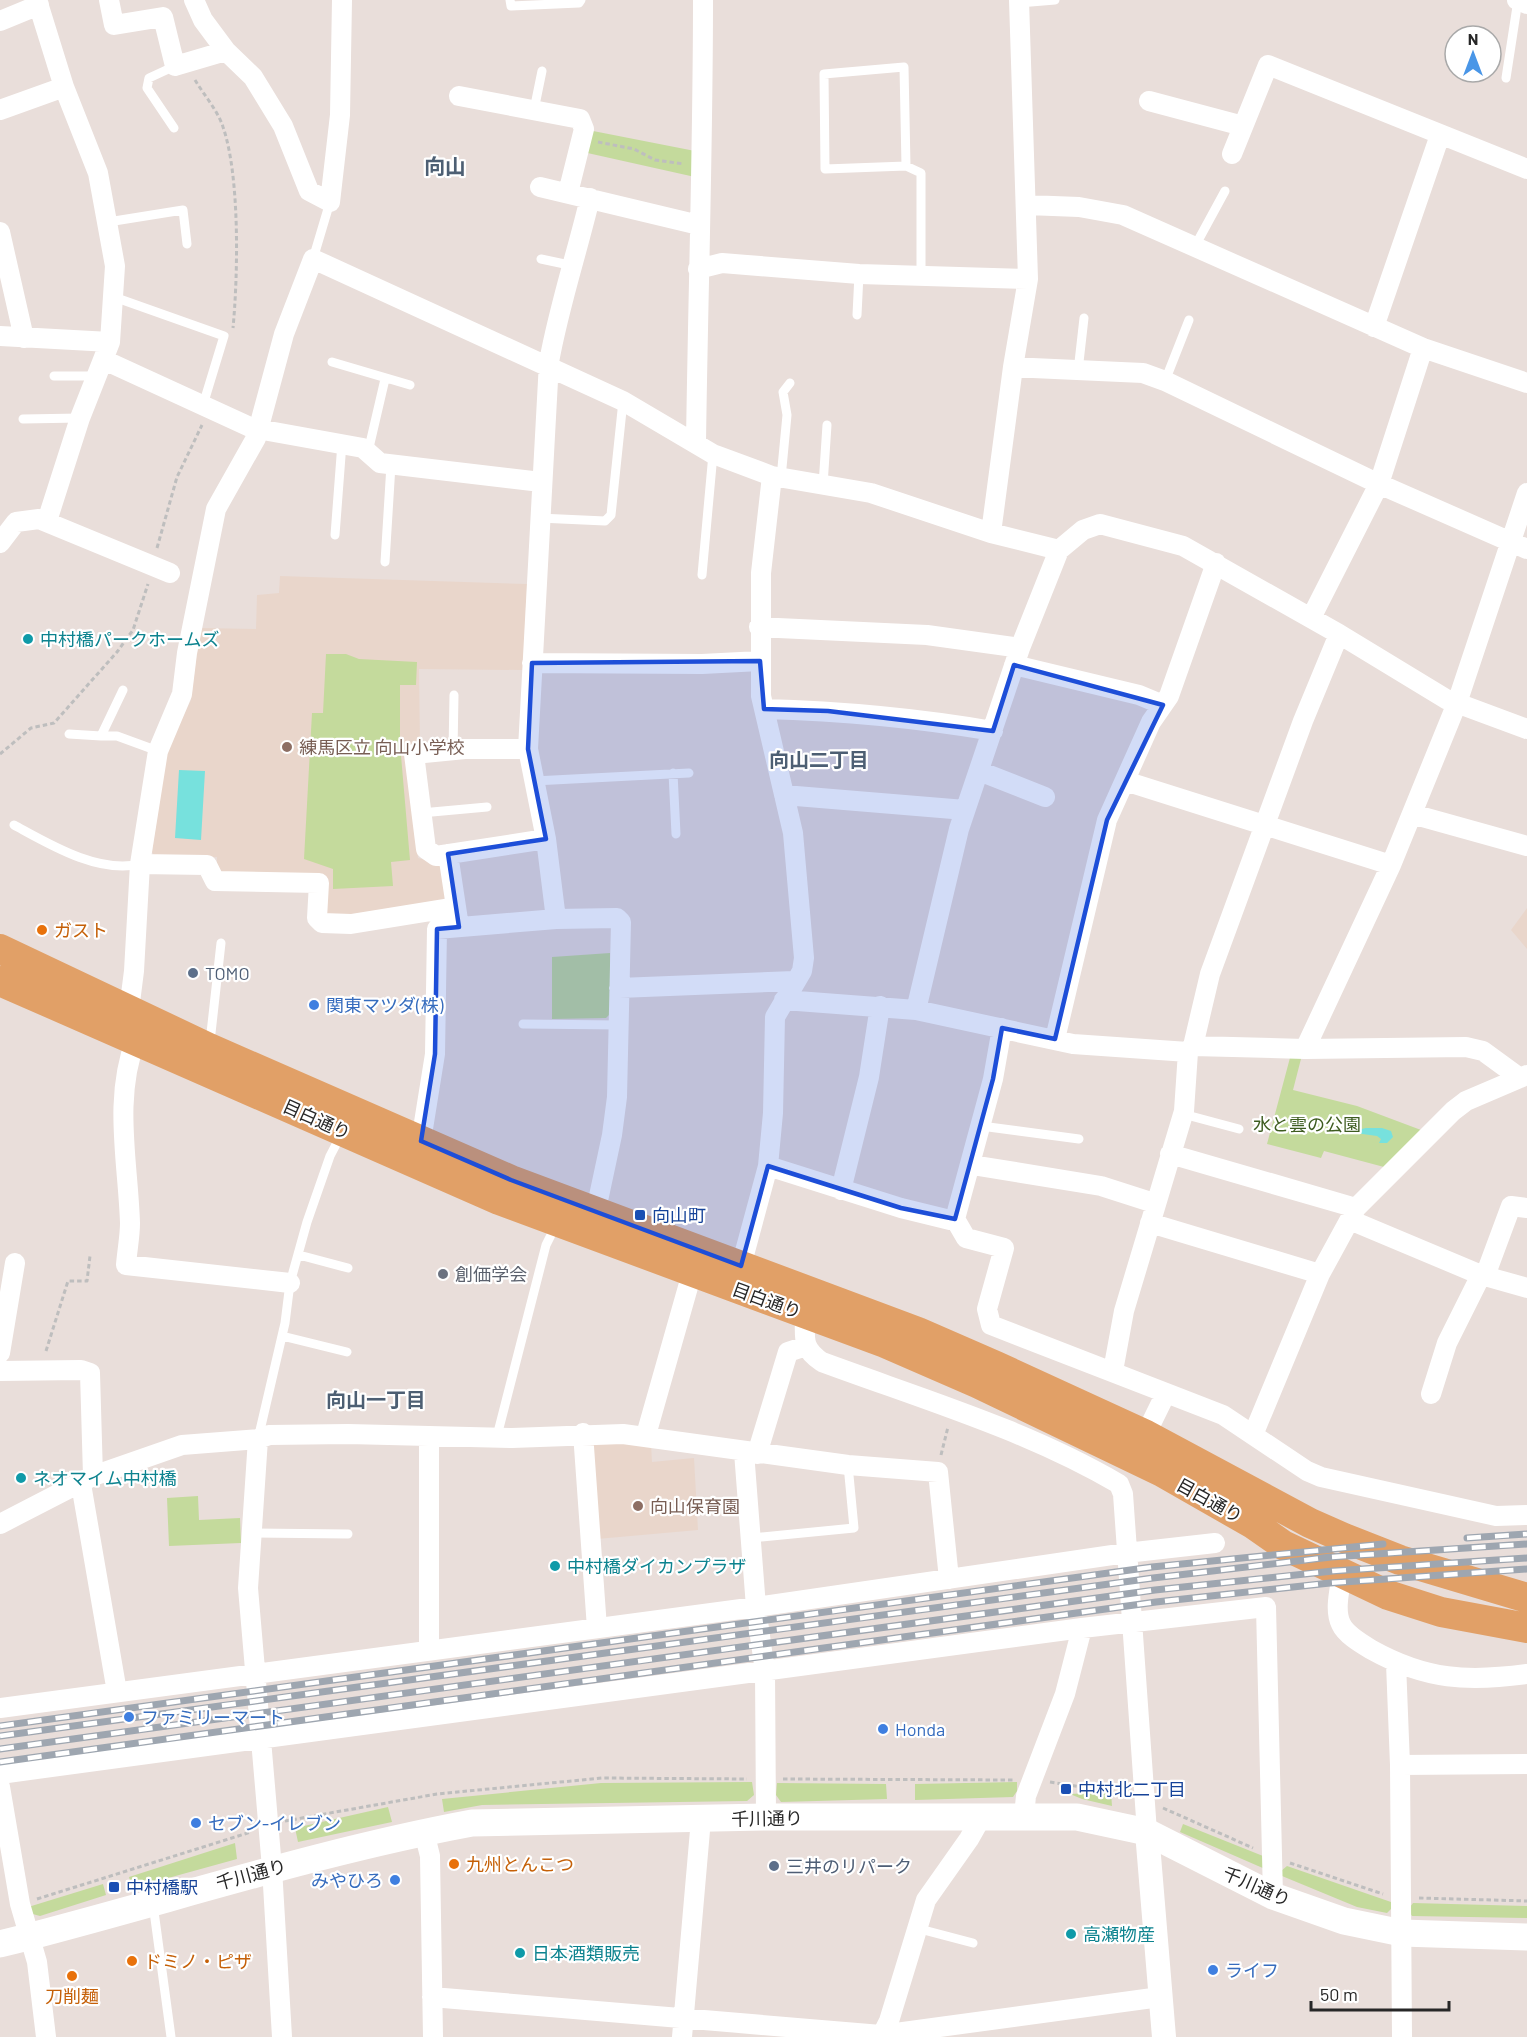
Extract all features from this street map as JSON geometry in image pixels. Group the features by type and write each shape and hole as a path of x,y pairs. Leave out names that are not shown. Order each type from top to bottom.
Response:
{"main road":[{"name":"目白通り","path":"0,949 209,1048 511,1180 918,1332 1140,1447 1215,1502 1283,1545 1388,1595 1441,1611 1527,1628"},
{"name":"目白通り","path":"0,981 499,1200 885,1343 967,1379 1140,1447 1344,1538 1400,1560 1527,1598"},
{"name":"千川通り","path":"0,1944 272,1868 424,1832 496,1821 982,1816 1077,1817 1147,1832 1273,1896 1344,1921 1402,1933 1527,1937"}],"street":[{"path":"109,0 114,25 163,17 180,65 226,51"},
{"path":"194,0 202,20 226,51 253,78 283,126 309,191 330,202 336,161 342,80 342,0"},
{"path":"703,0 703,167 698,269 704,449"},
{"path":"1518,0 1527,4"},
{"path":"991,533 1013,367 1028,279 1019,2"},
{"path":"0,21 38,3 64,87 98,172 115,266 114,297 103,359 80,418 47,521"},
{"path":"1232,154 1268,65 1527,169"},
{"path":"0,110 64,87"},
{"path":"459,96 579,119 584,129 568,193"},
{"path":"1149,101 1243,126"},
{"path":"1374,327 1440,135"},
{"path":"540,187 699,225"},
{"path":"556,919 546,839 528,748 532,663 549,369 560,305 573,266 590,198"},
{"path":"1027,205 1078,207 1123,215 1423,348 1527,383"},
{"path":"0,232 24,338"},
{"path":"129,1010 134,971 140,864 158,751 182,694 187,653 216,509 258,429 284,334 313,259 623,401 704,449 776,477 872,493 991,533 1059,550"},
{"path":"698,269 722,263 859,274 1028,279"},
{"path":"0,336 24,338 103,359 206,408 258,429 363,448 380,464 541,482"},
{"path":"1311,618 1379,484 1423,348"},
{"path":"1013,367 1143,373 1166,381 1379,484 1519,547"},
{"path":"741,1266 768,1166 773,1113 775,1017 794,981 802,971 804,958 792,833 764,709 760,661 761,573 776,477"},
{"path":"1305,1049 1391,865 1457,703 1519,547 1527,493"},
{"path":"0,543 16,522 25,519 47,521 162,570"},
{"path":"916,1010 965,810 1017,656 1059,550 1083,530 1100,524 1183,546 1457,703 1527,729"},
{"path":"1055,1039 1107,820 1151,722 1169,696 1216,563"},
{"path":"759,627 927,636 1017,656 1163,705"},
{"path":"1113,1371 1124,1311 1154,1203 1183,1114 1191,1049 1210,974 1339,634"},
{"path":"532,663 702,664 760,661"},
{"path":"764,709 840,712 935,721 993,730"},
{"path":"528,748 414,754 426,849 436,856 546,839"},
{"path":"979,771 1045,796"},
{"path":"1125,781 1391,865"},
{"path":"784,795 965,810"},
{"path":"1412,814 1527,846"},
{"path":"448,854 459,927"},
{"path":"140,864 207,865 214,880 319,883 317,918 322,923 351,924 456,908"},
{"path":"421,1141 435,1054 437,929 556,919 617,918 621,922 617,1097 612,1135 596,1210"},
{"path":"619,988 794,981"},
{"path":"784,1000 916,1010 1072,1044 1191,1049 1466,1047 1483,1051 1524,1076"},
{"path":"841,1190 869,1077 880,1006"},
{"path":"1002,1028 993,1079 956,1219 966,1238 1004,1248 987,1309 987,1321 991,1325 1223,1415 1321,1477 1496,1516 1527,1515"},
{"path":"136,1039 126,1068 123,1142 130,1224 126,1265 290,1283"},
{"path":"1253,1436 1320,1274 1353,1214 1466,1101 1524,1076"},
{"path":"1170,1154 1353,1214 1483,1276 1527,1288"},
{"path":"972,1165 1101,1186 1154,1203"},
{"path":"768,1166 901,1208 950,1220 956,1219"},
{"path":"1431,1394 1447,1343 1483,1276 1511,1206 1527,1209"},
{"path":"1150,1223 1320,1274"},
{"path":"0,1353 15,1263"},
{"path":"645,1436 692,1273"},
{"path":"805,1314 806,1346 809,1353 822,1362 952,1410 1083,1463 1121,1487 1164,2037"},
{"path":"766,1817 765,1672 756,1607 751,1453 788,1352 806,1346"},
{"path":"0,1371 81,1370 90,1373 87,1480 117,1692"},
{"path":"1140,1447 1166,1393"},
{"path":"583,1433 597,1628"},
{"path":"0,1524 87,1480 182,1445 258,1439 269,1435 496,1436 583,1433 645,1436 848,1466 938,1472 949,1579"},
{"path":"429,1436 429,1649"},
{"path":"258,1439 248,1588 272,1868 282,2037"},
{"path":"0,1708 756,1607 1126,1552 1215,1543"},
{"path":"1342,1574 1338,1612 1340,1623 1345,1631 1365,1646 1396,1663 1437,1677 1482,1680 1527,1674"},
{"path":"0,1774 1082,1628 1266,1607 1273,1896"},
{"path":"1024,1816 1026,1796 1065,1694 1082,1628"},
{"path":"1396,1663 1400,1765 1402,2037"},
{"path":"1400,1765 1527,1764"},
{"path":"0,1787 28,1937 37,1962 46,2037"},
{"path":"881,2036 889,2021 926,1900 982,1816"},
{"path":"683,2027 701,1819"},
{"path":"424,1832 430,1856 433,2037"},
{"path":"432,1997 683,2027 881,2036 1160,1997"}],"lane":[{"path":"510,0 511,6 579,3 581,0"},
{"path":"1019,2 1055,0"},
{"path":"1506,78 1518,0"},
{"path":"174,128 147,88 149,78 180,65"},
{"path":"906,166 904,67 824,74 825,169 906,166 921,173 921,276"},
{"path":"534,111 542,71"},
{"path":"1194,248 1224,190"},
{"path":"313,259 330,202"},
{"path":"108,222 183,210 187,244"},
{"path":"541,259 573,266"},
{"path":"857,315 859,274"},
{"path":"114,297 225,336 206,408"},
{"path":"1078,371 1084,318"},
{"path":"1166,381 1189,320"},
{"path":"54,376 103,359"},
{"path":"332,362 410,385"},
{"path":"368,452 385,379"},
{"path":"776,477 787,415 783,392 790,383"},
{"path":"539,518 605,522 611,515 623,401"},
{"path":"23,419 80,418"},
{"path":"823,485 827,425"},
{"path":"335,535 342,443"},
{"path":"702,575 704,449"},
{"path":"386,562 391,465"},
{"path":"101,736 123,690"},
{"path":"453,751 454,695"},
{"path":"69,734 117,736 158,751"},
{"path":"674,773 676,834"},
{"path":"534,781 689,773"},
{"path":"421,813 487,807"},
{"path":"14,825 81,859 132,866 140,864"},
{"path":"209,1048 221,943"},
{"path":"524,1024 619,1025"},
{"path":"1183,1114 1239,1129"},
{"path":"981,1126 1079,1139"},
{"path":"258,1439 282,1336 290,1283 330,1156 343,1131"},
{"path":"496,1436 546,1245 558,1222"},
{"path":"299,1255 348,1268"},
{"path":"282,1336 347,1352"},
{"path":"752,1538 854,1528 848,1466"},
{"path":"250,1533 348,1534"},
{"path":"153,1902 171,2037"},
{"path":"916,1928 973,1943"}],"path":[{"path":"180,65 223,125 228,147 235,231 232,338"},
{"path":"582,139 634,149 655,160 703,167"},
{"path":"0,754 31,728 54,723 117,652 133,630 162,570 177,477 206,408"},
{"path":"43,1370 49,1339 68,1281 87,1281 90,1256"},
{"path":"938,1472 952,1410"}],"highlighted area":[{"path":"760,661 764,709 828,711 993,731 1014,665 1163,705 1107,820 1055,1039 1002,1028 993,1079 955,1219 901,1208 768,1166 741,1266 511,1180 421,1141 435,1054 437,929 459,927 448,854 546,839 528,749 532,663"}],"shaded area":[{"name":"練馬区立 向山小学校","path":"280,576 527,584 523,670 419,669 420,747 405,746 418,858 438,863 443,868 446,896 440,904 328,917 323,913 325,876 224,874 217,867 217,857 156,858 152,852 167,750 191,700 200,628 256,629 257,595 279,593"},
{"path":"1527,908 1527,949 1511,930"},
{"path":"596,1440 651,1444 652,1462 694,1458 698,1530 597,1539 589,1448"}],"green space":[{"path":"588,130 695,151 695,177 583,152"},
{"path":"326,654 346,654 359,659 417,662 416,685 400,685 400,744 410,860 391,862 393,886 333,889 333,869 304,859 312,713 323,713"},
{"path":"610,953 610,1014 606,1018 552,1019 552,957"},
{"name":"水と雲の公園","path":"1291,1054 1302,1055 1293,1090 1357,1106 1421,1130 1384,1167 1324,1151 1321,1158 1267,1144"},
{"path":"198,1496 199,1520 240,1518 241,1543 169,1546 167,1498"},
{"path":"752,1782 754,1795 747,1801 482,1805 444,1812 442,1799 601,1783"},
{"path":"1017,1782 1017,1791 1013,1797 915,1800 915,1784"},
{"path":"777,1783 886,1784 887,1799 781,1802 776,1795"},
{"path":"1111,1792 1112,1806 1070,1794"},
{"path":"388,1807 392,1822 298,1842 295,1828"},
{"path":"1183,1824 1268,1858 1265,1869 1180,1832"},
{"path":"235,1843 237,1859 132,1888 129,1877"},
{"path":"1287,1866 1391,1902 1391,1909 1387,1913 1357,1907 1282,1876 1281,1871"},
{"path":"103,1884 106,1895 40,1916 29,1913 25,1908"},
{"path":"1413,1903 1527,1906 1527,1918 1412,1916 1408,1910"}],"water":[{"path":"179,770 205,771 201,840 175,838"},
{"path":"1366,1128 1382,1128 1391,1131 1393,1137 1387,1143 1379,1143 1381,1139 1377,1136 1348,1132"}],"railway":[{"path":"1467,1538 1527,1534"},
{"path":"0,1726 1152,1567 1383,1544"},
{"path":"0,1736 1153,1578 1331,1557 1527,1544"},
{"path":"0,1749 1155,1590 1333,1571 1527,1558"},
{"path":"0,1762 1156,1602 1330,1583 1527,1569"}],"place":[{"name":"中村橋パークホームズ","path":"28,639"},
{"name":"練馬区立 向山小学校","path":"287,747"},
{"name":"ガスト","path":"42,930"},
{"name":"TOMO","path":"193,973"},
{"name":"関東マツダ(株)","path":"314,1005"},
{"name":"向山町","path":"640,1215"},
{"name":"創価学会","path":"443,1274"},
{"name":"ネオマイム中村橋","path":"21,1478"},
{"name":"向山保育園","path":"638,1506"},
{"name":"中村橋ダイカンプラザ","path":"555,1566"},
{"name":"ファミリーマート","path":"129,1717"},
{"name":"Honda","path":"883,1729"},
{"name":"中村北二丁目","path":"1066,1789"},
{"name":"セブン-イレブン","path":"196,1823"},
{"name":"九州とんこつ","path":"454,1864"},
{"name":"三井のリパーク","path":"774,1866"},
{"name":"みやひろ","path":"395,1880"},
{"name":"中村橋駅","path":"114,1887"},
{"name":"高瀬物産","path":"1071,1934"},
{"name":"日本酒類販売","path":"520,1953"},
{"name":"ドミノ・ピザ","path":"132,1961"},
{"name":"ライフ","path":"1213,1970"},
{"name":"刀削麺","path":"72,1976"}],"district":[{"name":"向山","path":"445,165"},
{"name":"向山二丁目","path":"819,759"},
{"name":"向山一丁目","path":"376,1399"}]}
